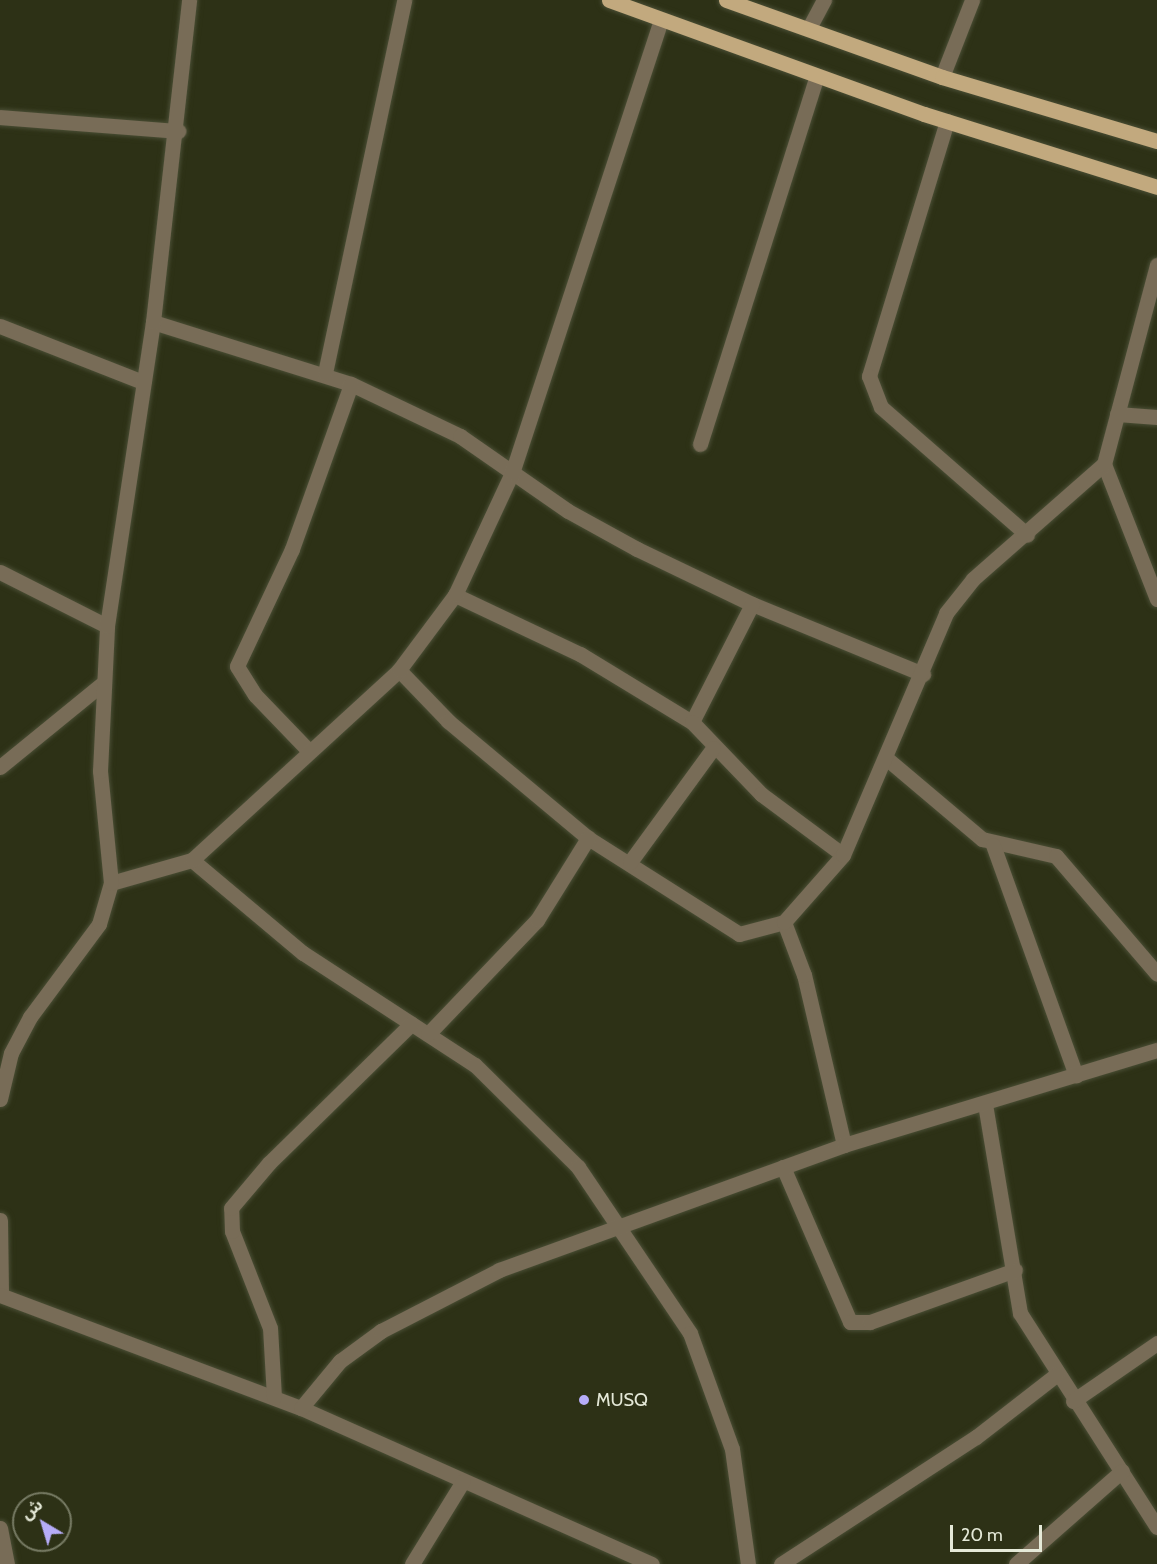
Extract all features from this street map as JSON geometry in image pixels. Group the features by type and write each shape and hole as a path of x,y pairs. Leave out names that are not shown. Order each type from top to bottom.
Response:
{"main road":[{"path":"609,0 660,22 947,121 1157,187"},
{"path":"726,0 942,77 1157,141"}],"street":[{"path":"0,1099 5,1049 99,924 111,883 100,771 107,626 153,322 178,131 189,0"},
{"path":"325,373 404,0"},
{"path":"809,28 824,0"},
{"path":"942,77 972,0"},
{"path":"111,883 192,860 308,750 399,670 455,595 512,473 660,22"},
{"path":"700,444 818,76"},
{"path":"0,117 178,131"},
{"path":"947,121 868,376 881,407 1027,535"},
{"path":"399,670 448,721 588,838 630,862 739,934 784,922 843,855 923,674 946,612 973,579 1027,535 1104,464 1157,265"},
{"path":"153,322 325,373 351,384 460,436 512,473 637,549 752,604 923,674"},
{"path":"0,326 144,382"},
{"path":"308,750 255,695 237,666 292,549 351,384"},
{"path":"1117,414 1157,417"},
{"path":"1104,464 1157,599"},
{"path":"0,572 107,626"},
{"path":"455,595 580,654 692,722 713,748 778,809 843,855"},
{"path":"692,722 752,604"},
{"path":"0,767 103,683"},
{"path":"630,862 713,748"},
{"path":"886,758 993,845 1056,856 1157,974"},
{"path":"428,1034 537,920 588,838"},
{"path":"993,845 1076,1076"},
{"path":"192,860 303,953 475,1065 530,1114 621,1225 690,1333 718,1402 732,1449 748,1564"},
{"path":"784,922 804,975 844,1145"},
{"path":"274,1397 270,1328 232,1231 231,1208 269,1163 411,1024"},
{"path":"301,1408 340,1362 381,1330 489,1274 844,1145 1157,1050"},
{"path":"985,1104 1015,1270 1020,1313 1056,1375 1122,1471 1157,1527"},
{"path":"783,1167 850,1322 870,1322 1015,1270"},
{"path":"0,1220 1,1295 301,1408 463,1481 624,1559 652,1564"},
{"path":"1073,1401 1157,1343"},
{"path":"781,1564 976,1437 1056,1375"},
{"path":"1016,1564 1122,1471"},
{"path":"412,1564 463,1481"},
{"path":"0,1528 7,1564"}],"place":[{"name":"MUSQ","path":"584,1400"}]}
